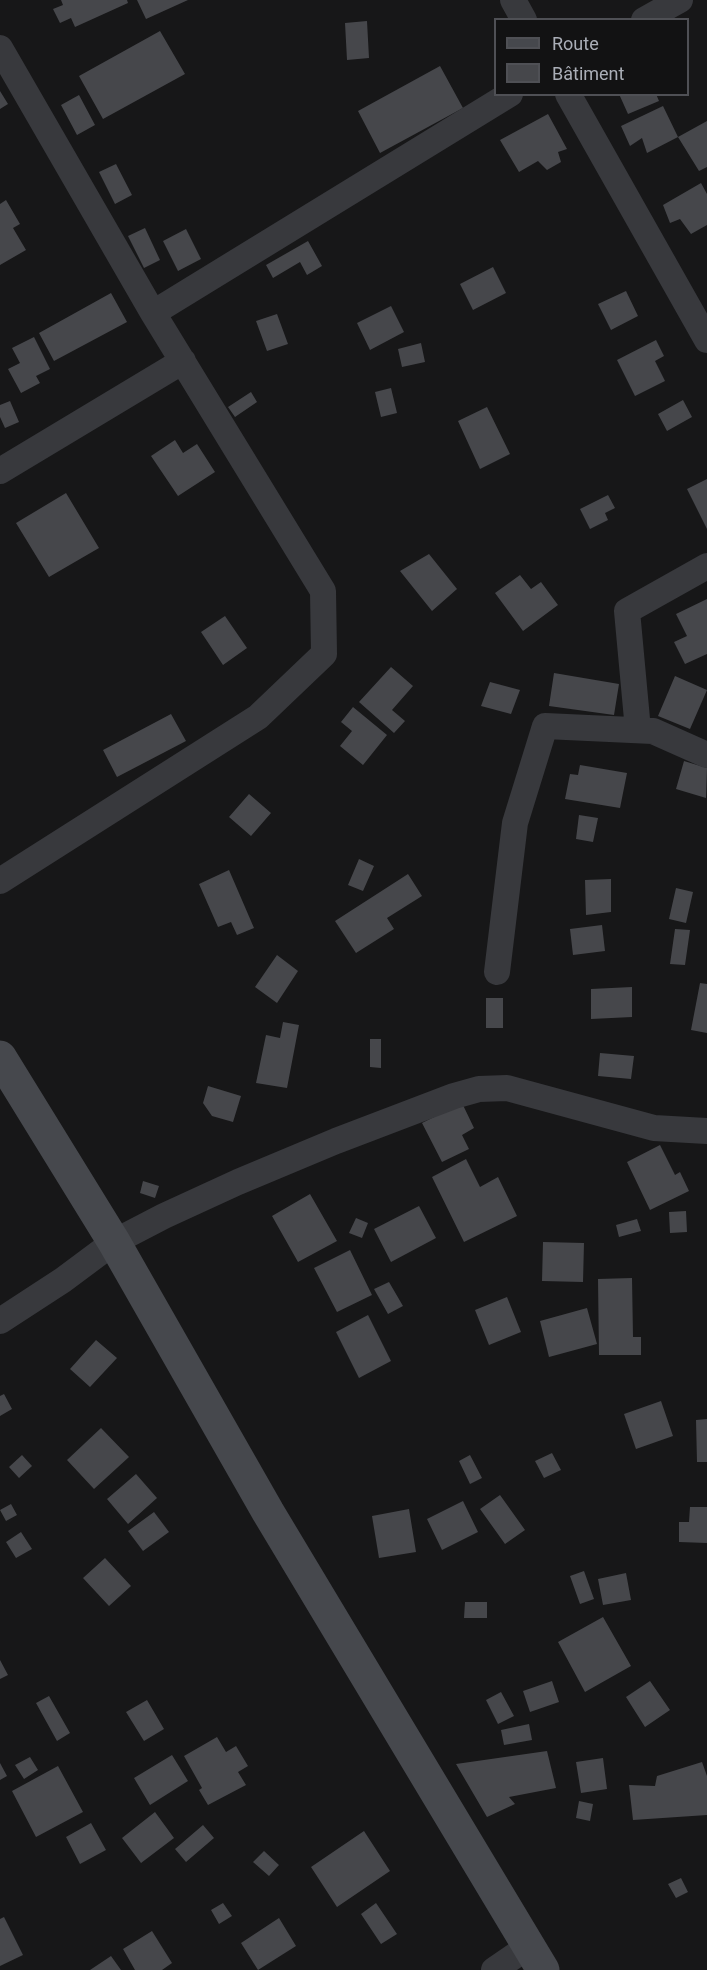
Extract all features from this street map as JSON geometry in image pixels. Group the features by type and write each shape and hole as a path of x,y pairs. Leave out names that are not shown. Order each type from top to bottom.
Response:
{"street":[{"path":"513,0 523,18"},
{"path":"648,18 680,0"},
{"path":"0,48 153,313 322,591 324,654 258,717 0,881"},
{"path":"153,313 507,96"},
{"path":"569,96 707,340"},
{"path":"0,471 183,361"},
{"path":"638,730 627,611 707,566"},
{"path":"497,972 515,823 546,726 653,731 707,754"},
{"path":"0,1057 114,1242 268,1512 536,1958 494,1970"},
{"path":"0,1321 63,1280 114,1242 164,1216 238,1182 347,1137 454,1096 479,1089 507,1088 654,1128 707,1131"}],"building":[{"path":"61,0 127,0 128,3 75,27 71,18 60,23 53,9 63,5"},
{"path":"137,0 188,0 146,19"},
{"path":"367,21 369,58 347,60 345,23"},
{"path":"160,31 185,74 103,119 79,76"},
{"path":"440,66 463,108 380,153 358,111"},
{"path":"0,91 8,104 0,109"},
{"path":"79,95 95,125 77,135 61,105"},
{"path":"620,96 657,96 659,101 628,114"},
{"path":"663,106 678,137 647,153 642,138 630,146 621,126"},
{"path":"548,114 567,149 558,152 561,162 547,170 538,161 519,172 500,140"},
{"path":"707,121 707,167 699,171 678,137"},
{"path":"116,164 132,195 115,204 99,172"},
{"path":"701,183 707,194 707,225 691,234 680,219 670,223 663,205"},
{"path":"6,200 20,224 13,228 26,250 0,265 0,204"},
{"path":"145,228 160,260 144,268 128,236"},
{"path":"186,229 201,259 178,271 163,241"},
{"path":"308,241 322,266 307,275 300,262 273,278 266,265"},
{"path":"493,267 506,293 473,310 460,284"},
{"path":"626,291 638,316 611,330 598,304"},
{"path":"111,293 127,322 54,361 39,333"},
{"path":"391,306 404,332 370,350 357,323"},
{"path":"277,314 288,344 267,351 256,321"},
{"path":"34,337 50,369 36,376 40,383 21,393 8,369 20,363 12,348"},
{"path":"656,340 664,356 655,361 665,381 635,396 617,360"},
{"path":"421,343 425,362 402,367 398,349"},
{"path":"391,388 397,413 381,417 375,392"},
{"path":"251,392 257,402 235,417 228,407"},
{"path":"683,400 692,417 667,431 658,414"},
{"path":"10,401 19,422 5,428 0,417 0,405"},
{"path":"487,407 510,454 480,469 458,421"},
{"path":"175,440 183,453 197,444 215,472 178,496 151,456"},
{"path":"707,479 707,529 687,489"},
{"path":"66,493 99,548 49,577 16,523"},
{"path":"608,495 615,508 605,513 608,520 590,529 580,509"},
{"path":"429,554 457,589 432,611 400,571"},
{"path":"520,575 531,589 541,582 558,605 523,631 495,593"},
{"path":"707,599 707,654 685,664 674,642 687,636 676,614"},
{"path":"225,616 247,648 223,665 201,632"},
{"path":"391,667 413,686 392,710 405,721 394,733 359,702"},
{"path":"554,673 619,684 614,715 549,706"},
{"path":"675,676 707,690 690,729 658,716"},
{"path":"490,682 520,690 511,714 481,706"},
{"path":"353,707 387,735 363,765 340,746 352,731 341,722"},
{"path":"171,714 186,741 117,777 103,750"},
{"path":"684,761 707,768 706,798 676,789"},
{"path":"580,765 627,773 620,808 565,799 570,774 578,775"},
{"path":"249,794 271,813 251,836 229,817"},
{"path":"579,815 598,818 593,842 576,839"},
{"path":"359,859 374,866 363,891 348,885"},
{"path":"229,870 254,928 237,935 231,922 218,927 199,884"},
{"path":"408,874 422,896 387,918 394,929 356,953 335,921"},
{"path":"611,879 611,912 586,915 585,880"},
{"path":"676,888 693,892 686,923 669,919"},
{"path":"602,925 605,951 573,955 570,929"},
{"path":"675,929 690,930 685,965 670,964"},
{"path":"277,955 298,971 277,1003 255,987"},
{"path":"700,983 707,984 707,1033 691,1030"},
{"path":"632,987 632,1017 591,1019 591,989"},
{"path":"486,998 503,998 503,1028 486,1028"},
{"path":"283,1022 299,1025 287,1088 256,1083 266,1035 280,1038"},
{"path":"370,1039 381,1039 381,1068 370,1067"},
{"path":"600,1053 634,1056 631,1079 598,1076"},
{"path":"208,1086 241,1096 233,1122 212,1116 203,1103"},
{"path":"462,1103 474,1128 462,1135 469,1149 442,1162 422,1123"},
{"path":"660,1145 675,1175 680,1172 689,1191 650,1210 627,1162"},
{"path":"466,1159 480,1187 498,1177 517,1216 464,1242 432,1177"},
{"path":"143,1181 159,1186 155,1198 140,1193"},
{"path":"310,1194 337,1241 298,1262 272,1216"},
{"path":"419,1206 436,1238 391,1262 374,1229"},
{"path":"686,1211 687,1232 670,1233 669,1212"},
{"path":"356,1218 368,1223 362,1238 349,1233"},
{"path":"637,1219 641,1231 619,1237 616,1225"},
{"path":"543,1242 584,1243 583,1282 542,1281"},
{"path":"350,1250 372,1295 337,1312 314,1268"},
{"path":"632,1278 633,1337 641,1337 641,1355 599,1355 598,1279"},
{"path":"389,1282 403,1306 388,1314 374,1289"},
{"path":"507,1297 521,1332 489,1345 475,1310"},
{"path":"587,1308 597,1344 549,1357 540,1321"},
{"path":"368,1315 391,1361 359,1378 336,1332"},
{"path":"96,1340 117,1358 90,1387 70,1369"},
{"path":"4,1394 12,1409 0,1416 0,1396"},
{"path":"661,1401 673,1436 636,1449 624,1414"},
{"path":"707,1419 707,1462 697,1462 696,1420"},
{"path":"101,1428 129,1457 94,1489 67,1460"},
{"path":"552,1453 561,1470 544,1478 535,1461"},
{"path":"22,1455 32,1466 19,1478 9,1467"},
{"path":"470,1455 482,1478 470,1484 459,1461"},
{"path":"136,1474 157,1498 128,1524 107,1499"},
{"path":"500,1495 525,1530 505,1544 480,1509"},
{"path":"463,1501 478,1532 442,1550 427,1519"},
{"path":"11,1504 17,1515 6,1521 0,1510"},
{"path":"690,1507 707,1507 707,1543 679,1542 679,1522 689,1522"},
{"path":"409,1509 416,1552 379,1558 372,1516"},
{"path":"154,1512 169,1532 143,1551 128,1531"},
{"path":"21,1532 32,1549 16,1558 6,1542"},
{"path":"105,1558 131,1586 109,1606 83,1578"},
{"path":"584,1571 594,1599 580,1604 570,1576"},
{"path":"626,1573 631,1600 603,1605 598,1579"},
{"path":"465,1602 487,1602 487,1618 464,1618"},
{"path":"603,1617 631,1666 585,1692 558,1642"},
{"path":"0,1660 8,1675 0,1679"},
{"path":"552,1681 559,1702 530,1712 523,1691"},
{"path":"650,1681 670,1710 645,1727 626,1697"},
{"path":"501,1692 514,1716 498,1724 486,1700"},
{"path":"49,1696 70,1733 57,1741 36,1703"},
{"path":"147,1700 164,1729 144,1741 126,1712"},
{"path":"529,1724 532,1740 504,1745 501,1730"},
{"path":"217,1737 226,1752 236,1746 248,1766 238,1772 246,1785 208,1805 199,1790 202,1788 184,1756"},
{"path":"547,1751 556,1788 509,1797 515,1804 487,1817 456,1764"},
{"path":"172,1755 188,1781 150,1805 134,1778"},
{"path":"30,1757 38,1770 24,1779 15,1765"},
{"path":"603,1758 607,1789 581,1793 576,1762"},
{"path":"702,1762 707,1776 707,1815 633,1820 629,1785 655,1786 657,1776"},
{"path":"0,1763 7,1776 0,1780"},
{"path":"58,1766 83,1812 36,1837 12,1791"},
{"path":"579,1801 593,1804 590,1821 576,1818"},
{"path":"155,1812 174,1838 141,1863 122,1838"},
{"path":"91,1823 106,1850 80,1864 66,1837"},
{"path":"203,1825 214,1838 186,1862 175,1849"},
{"path":"364,1831 390,1871 337,1907 311,1867"},
{"path":"264,1851 279,1865 269,1876 253,1862"},
{"path":"681,1878 688,1892 676,1898 668,1884"},
{"path":"223,1903 232,1916 219,1924 211,1910"},
{"path":"376,1903 397,1934 381,1944 361,1914"},
{"path":"4,1917 23,1955 0,1966 0,1919"},
{"path":"279,1918 296,1946 258,1970 241,1943"},
{"path":"152,1931 172,1963 162,1970 135,1970 123,1949"},
{"path":"111,1956 121,1970 90,1970"}]}
